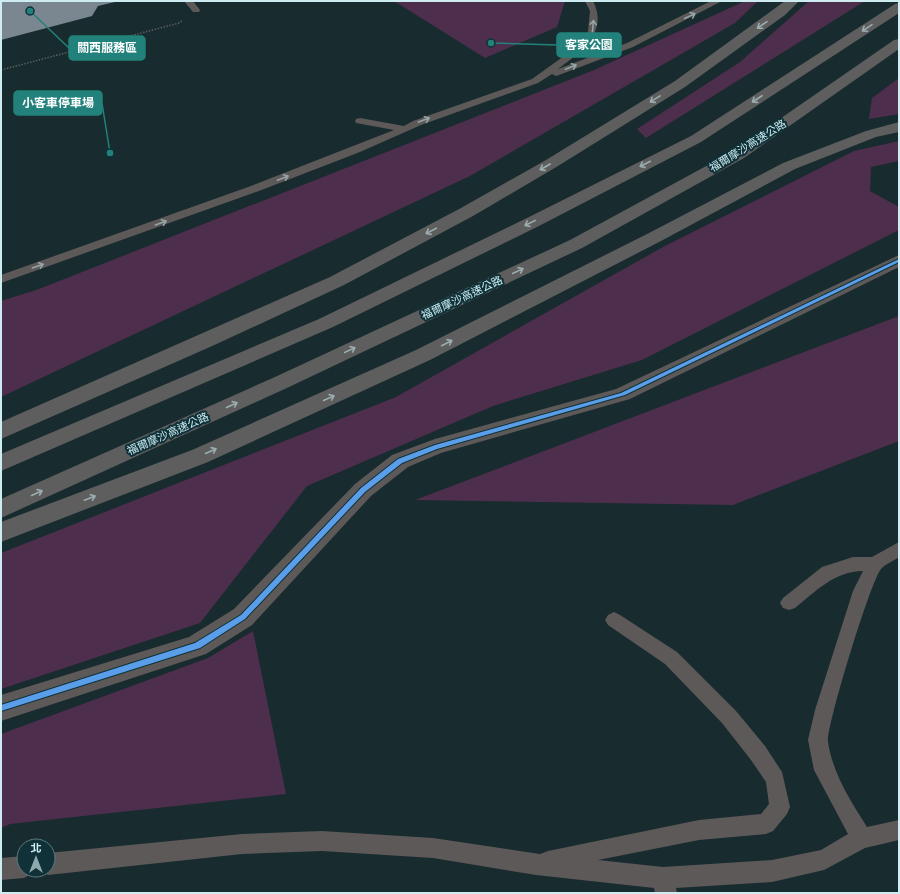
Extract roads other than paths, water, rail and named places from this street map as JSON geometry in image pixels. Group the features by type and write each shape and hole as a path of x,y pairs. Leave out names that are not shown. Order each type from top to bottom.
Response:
{"highway":[{"path":"1,431 203,342 336,281 467,212 552,163 680,84 793,1"},
{"path":"1,463 326,323 696,139 899,6"},
{"name":"福爾摩沙高速公路","path":"1,509 289,379 576,244 738,155 899,43"},
{"path":"1,532 214,450 423,355 655,237 790,166 871,134 899,127"}],"street":[{"path":"1,708 197,646 243,617 363,490 400,461 435,447 623,394 899,260"}],"lane":[{"path":"535,81 574,53 592,32 594,11 589,1"},
{"path":"1,279 197,210 406,129 417,123 630,45 718,1"},
{"path":"360,121 406,129"},
{"path":"862,838 842,805 824,770 818,740 824,710 862,591 875,564 899,548"},
{"path":"789,603 828,572 853,564 875,564"},
{"path":"536,864 620,845 699,830 766,824 780,807 775,779 758,753 729,717 671,658 614,620"},
{"path":"56,863 242,844 322,842 433,848 664,885 772,870 824,860 862,838 899,830"},
{"path":"1,869 16,868"}],"place":[{"name":"關西服務區","path":"30,11"},
{"name":"客家公園","path":"491,43"},
{"name":"小客車停車場","path":"110,153"}]}
